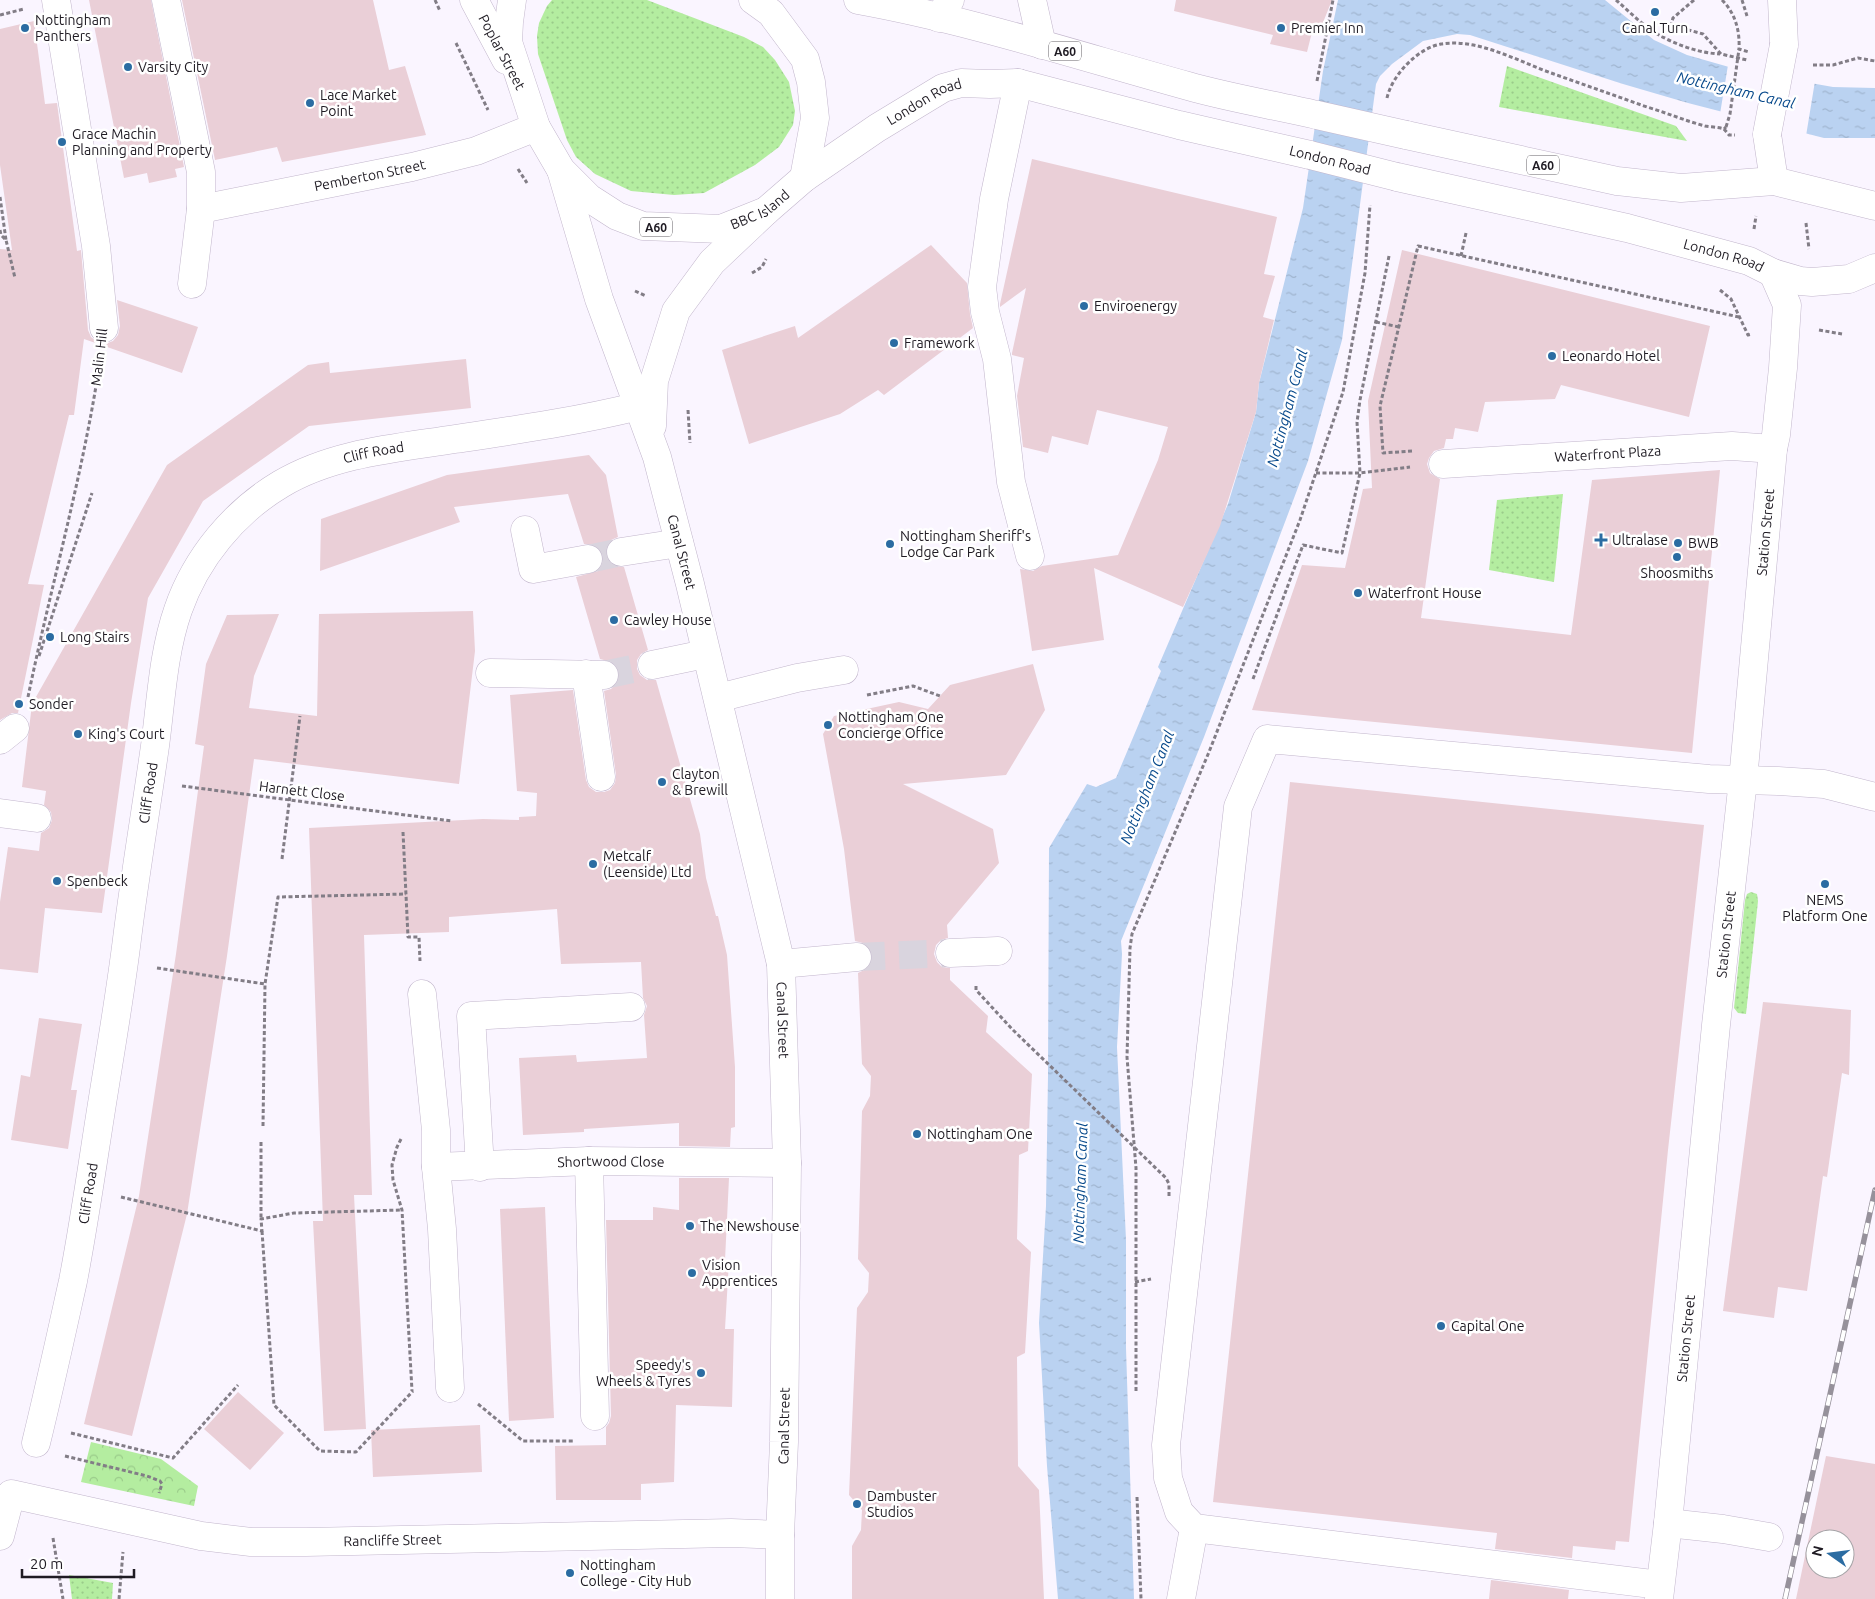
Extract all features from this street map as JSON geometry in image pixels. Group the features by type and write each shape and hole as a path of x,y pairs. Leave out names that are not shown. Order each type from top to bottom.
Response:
{"main road":[{"name":"Malin Hill","path":"56,0 96,246 104,328"},
{"path":"166,0 201,172 201,209 192,284"},
{"name":"Poplar Street","path":"474,0 532,115"},
{"name":"BBC Island","path":"512,0 508,22 508,42 532,115 561,170 589,198 617,216 643,226 721,230 766,210 804,178"},
{"path":"753,0 771,13 805,59 811,82 815,118 804,178"},
{"name":"A60","path":"858,0 944,9 1042,45 1190,87 1617,181 1681,188 1774,181 1875,206"},
{"path":"1032,0 1042,45"},
{"path":"1774,181 1767,134 1784,45 1782,0"},
{"name":"London Road","path":"804,178 877,128 943,88 961,83 1018,83 1179,125 1397,177 1628,228 1749,261 1773,273 1800,281 1822,282 1849,279 1875,268"},
{"path":"1018,83 994,199 982,288 985,312 997,359 1011,482 1030,556"},
{"name":"Pemberton Street","path":"201,209 412,168 491,146 532,115"},
{"name":"Canal Street","path":"561,170 599,299 657,457 705,654 718,698 781,964 787,1163 780,1599"},
{"name":"Canal Street","path":"657,457 652,426 654,380 676,311 712,262 766,210"},
{"name":"Station Street","path":"1659,1592 1668,1523 1716,1025 1743,780 1773,449 1783,368 1787,305 1773,273"},
{"name":"Cliff Road","path":"48,1449 73,1280 113,1042 169,640 178,609 190,580 227,527 251,505 279,485 310,469 377,451 608,414 639,406"},
{"name":"Waterfront Plaza","path":"1432,457 1732,446 1773,449"},
{"path":"525,530 532,569 588,559"},
{"path":"622,552 679,543"},
{"path":"652,665 705,654"},
{"path":"718,698 797,678 844,670"},
{"path":"490,673 595,674 601,777"},
{"path":"1659,1592 1194,1528 1179,1512 1168,1478 1166,1445 1238,807 1267,739 1709,779 1778,781 1834,787 1875,797"},
{"path":"0,813 37,818"},
{"path":"950,953 998,952"},
{"path":"781,964 857,957"},
{"path":"422,994 436,1130 436,1167 442,1229 450,1388"},
{"path":"480,1167 471,1016 632,1007"},
{"path":"589,1161 595,1416"},
{"name":"Shortwood Close","path":"436,1167 480,1167 589,1161 787,1163"},
{"name":"Rancliffe Street","path":"0,1536 11,1494 201,1536 251,1542 731,1533 780,1535"},
{"path":"1668,1523 1769,1536"},
{"path":"1181,1599 1194,1528"}],"path":[{"path":"1316,84 1334,0"},
{"path":"1616,0 1658,35 1709,54 1721,54"},
{"path":"1671,25 1673,18 1694,0"},
{"path":"1722,0 1729,7 1737,25 1739,38 1730,114 1725,128"},
{"path":"0,16 18,10"},
{"path":"1658,23 1664,27 1671,25 1703,34"},
{"path":"1834,66 1858,58 1875,61"},
{"path":"1552,73 1686,120 1725,128 1730,135"},
{"path":"0,197 6,240 15,278"},
{"path":"0,230 0,236 6,240"},
{"path":"1461,256 1466,233"},
{"path":"1432,457 1383,452 1380,406 1418,246 1739,316 1748,335"},
{"path":"1253,679 1303,545 1342,553 1360,472 1357,422 1389,256"},
{"path":"762,267 767,257"},
{"path":"1376,322 1399,327"},
{"name":"Malin Hill","path":"31,681 80,473 91,417 104,328"},
{"path":"1814,329 1842,334"},
{"path":"1316,473 1360,472 1432,457"},
{"path":"35,665 44,644 61,585 92,493"},
{"path":"282,859 300,716"},
{"name":"Harnett Close","path":"150,781 452,821"},
{"path":"403,832 408,937 419,937 422,994"},
{"path":"262,1126 265,984 278,897 406,894"},
{"path":"124,963 265,984"},
{"path":"976,990 1013,1030 1166,1178 1169,1184 1169,1197"},
{"path":"261,1142 261,1219 274,1405 320,1451 356,1452 412,1392 460,1388 523,1441 574,1441 595,1416"},
{"path":"89,1190 262,1231"},
{"path":"261,1219 294,1213 402,1210 442,1229"},
{"path":"1135,1282 1142,1282"},
{"path":"65,1431 173,1458 238,1386"},
{"path":"48,1449 160,1481 162,1484 157,1498"},
{"path":"119,1599 125,1520"},
{"path":"52,1534 63,1599"}],"green space":[{"path":"552,0 647,0 744,37 763,47 775,60 789,82 795,111 793,125 779,147 755,165 704,193 674,195 631,191 595,174 576,157 567,140 538,54 537,36 539,23"},
{"path":"1507,66 1676,126 1687,141 1499,107"},
{"path":"1563,494 1554,582 1489,570 1497,500"},
{"path":"1751,892 1757,894 1758,901 1746,1014 1738,1013 1734,1008 1745,900 1747,894"},
{"path":"91,1442 161,1459 198,1486 194,1506 81,1482"},
{"path":"69,1575 113,1583 112,1599 72,1599"}],"water":[{"name":"Nottingham Canal","path":"1338,0 1605,0 1654,40 1687,55 1743,71 1833,87 1875,88 1875,138 1824,138 1688,103 1470,35 1457,34 1423,41 1392,64 1380,76 1376,84 1342,340 1308,461 1204,737 1121,941 1117,1047 1126,1240 1126,1348 1134,1599 1058,1599 1047,1466 1039,1323 1046,1206 1049,848 1087,784 1096,787 1116,778 1161,671 1158,667 1228,504 1256,412 1259,383 1303,208 1323,71"}],"pier":[{"path":"1728,65 1815,81 1806,136 1720,114"}],"building":[{"name":"Varsity City","path":"89,0 151,0 184,167 175,169 177,177 149,183 147,173 124,178"},
{"name":"Lace Market Point","path":"182,0 373,0 389,70 405,66 426,135 282,162 277,147 215,160"},
{"name":"Premier Inn","path":"1176,0 1332,0 1318,35 1312,32 1307,52 1270,44 1273,35 1174,11"},
{"path":"34,21 45,104 57,103 77,251 81,250 88,330 91,337 97,342 105,344 113,341 118,335 120,326 117,300 198,327 182,373 84,339 74,415 69,415 28,584 44,585 18,713 12,713 0,720 0,249 12,250 0,165 0,29"},
{"path":"1032,159 1277,217 1264,274 1275,276 1263,317 1274,320 1259,383 1256,412 1220,526 1183,607 1094,568 1104,640 1032,651 1020,569 1033,571 1042,566 1118,555 1158,460 1168,427 1097,410 1088,445 1052,436 1048,453 1023,447 1017,396 1024,358 1012,355 1012,353 1026,288 1000,307 1000,304"},
{"name":"Framework","path":"931,245 967,283 973,328 884,395 878,390 840,414 749,444 722,350 795,326 798,338"},
{"name":"Waterfront House","path":"1402,250 1710,326 1689,417 1561,385 1555,399 1485,402 1478,432 1455,428 1453,439 1446,439 1444,448 1434,451 1427,464 1430,473 1440,479 1421,618 1571,635 1592,480 1720,470 1692,753 1252,710 1302,565 1345,568 1363,489 1372,488 1368,401"},
{"path":"466,359 471,408 309,426 203,501 148,598 131,703 102,913 45,908 38,973 0,969 0,902 8,847 39,851 41,833 49,828 52,820 51,812 44,805 46,791 22,787 32,704 167,465 308,365 329,362 330,373"},
{"path":"589,455 606,475 618,537 611,540 607,546 606,555 609,562 615,566 624,567 648,650 641,654 637,660 637,669 640,675 647,680 656,680 700,834 706,878 716,916 718,916 727,955 735,1067 735,1127 731,1128 730,1147 679,1146 679,1123 584,1129 584,1132 523,1135 519,1058 576,1055 577,1062 647,1058 644,1015 647,1006 643,998 641,962 561,964 557,909 449,917 449,932 364,935 372,1195 354,1195 366,1429 324,1431 313,1221 323,1221 309,828 483,819 519,820 519,817 536,816 537,793 517,791 510,695 573,690 586,780 589,787 596,792 610,790 615,783 616,775 604,691 611,689 617,683 620,675 618,668 612,662 600,659 576,577 598,571 602,565 603,556 600,549 594,545 584,544 568,494 454,507 460,522 320,571 321,519 447,475"},
{"path":"473,611 475,651 459,784 254,759 227,956 187,1214 132,1436 84,1424 139,1196 176,954 204,746 195,744 206,664 227,615 279,614 254,676 249,708 317,716 319,614"},
{"name":"Nottingham One","path":"1033,664 1045,710 1006,775 903,784 993,829 999,863 947,925 948,938 941,940 936,945 934,954 937,962 942,967 950,968 950,980 988,1016 986,1032 1032,1074 1028,1151 1019,1155 1017,1239 1031,1252 1025,1353 1017,1357 1018,1466 1039,1490 1044,1599 852,1599 852,1546 861,1530 862,1510 849,1495 857,1308 868,1292 869,1273 858,1259 862,1111 870,1096 871,1076 862,1064 858,973 866,969 871,963 873,956 869,948 863,943 855,941 844,849 823,734 834,716 899,702 928,709 950,685"},
{"name":"Capital One","path":"1290,782 1704,825 1668,1150 1629,1542 1616,1541 1615,1550 1573,1546 1572,1558 1495,1549 1497,1533 1213,1502"},
{"path":"1763,1002 1851,1010 1849,1075 1842,1073 1827,1177 1823,1176 1807,1291 1778,1287 1774,1318 1723,1311"},
{"path":"39,1018 82,1024 71,1090 77,1090 68,1149 11,1140 21,1075 30,1077"},
{"path":"679,1178 729,1178 725,1260 729,1261 725,1329 734,1329 732,1407 676,1405 674,1482 641,1484 641,1500 556,1500 555,1446 606,1445 606,1427 611,1416 606,1220 653,1220 653,1207 679,1210"},
{"path":"545,1207 554,1418 509,1421 500,1209"},
{"path":"238,1392 284,1433 250,1470 204,1429"},
{"path":"480,1425 482,1472 373,1477 371,1430"},
{"path":"1826,1456 1875,1464 1875,1599 1796,1599 1805,1556 1805,1579 1855,1579 1855,1529 1811,1529"},
{"path":"1491,1580 1569,1590 1568,1599 1489,1599"}],"tunnel":[{"path":"588,559 621,552"},
{"path":"604,675 652,665"},
{"path":"857,957 950,953"}],"railway":[{"path":"1785,1599 1875,1190"}],"place":[{"name":"Canal Turn","path":"1655,12"},
{"name":"Nottingham Panthers","path":"25,28"},
{"name":"Premier Inn","path":"1281,28"},
{"name":"Varsity City","path":"128,67"},
{"name":"Lace Market Point","path":"310,103"},
{"name":"Grace Machin Planning and Property","path":"62,142"},
{"name":"Enviroenergy","path":"1084,306"},
{"name":"Framework","path":"894,343"},
{"name":"Leonardo Hotel","path":"1552,356"},
{"name":"Ultralase","path":"1601,540"},
{"name":"BWB","path":"1678,543"},
{"name":"Nottingham Sheriff's Lodge Car Park","path":"890,544"},
{"name":"Shoosmiths","path":"1677,557"},
{"name":"Waterfront House","path":"1358,593"},
{"name":"Cawley House","path":"614,620"},
{"name":"Long Stairs","path":"50,637"},
{"name":"Sonder","path":"19,704"},
{"name":"Nottingham One Concierge Office","path":"828,725"},
{"name":"King's Court","path":"78,734"},
{"name":"Clayton & Brewill","path":"662,782"},
{"name":"Metcalf (Leenside) Ltd","path":"593,864"},
{"name":"Spenbeck","path":"57,881"},
{"name":"NEMS Platform One","path":"1825,884"},
{"name":"Nottingham One","path":"917,1134"},
{"name":"The Newshouse","path":"690,1226"},
{"name":"Vision Apprentices","path":"692,1273"},
{"name":"Capital One","path":"1441,1326"},
{"name":"Speedy's Wheels & Tyres","path":"701,1373"},
{"name":"Dambuster Studios","path":"857,1504"},
{"name":"Nottingham College - City Hub","path":"570,1573"}]}
